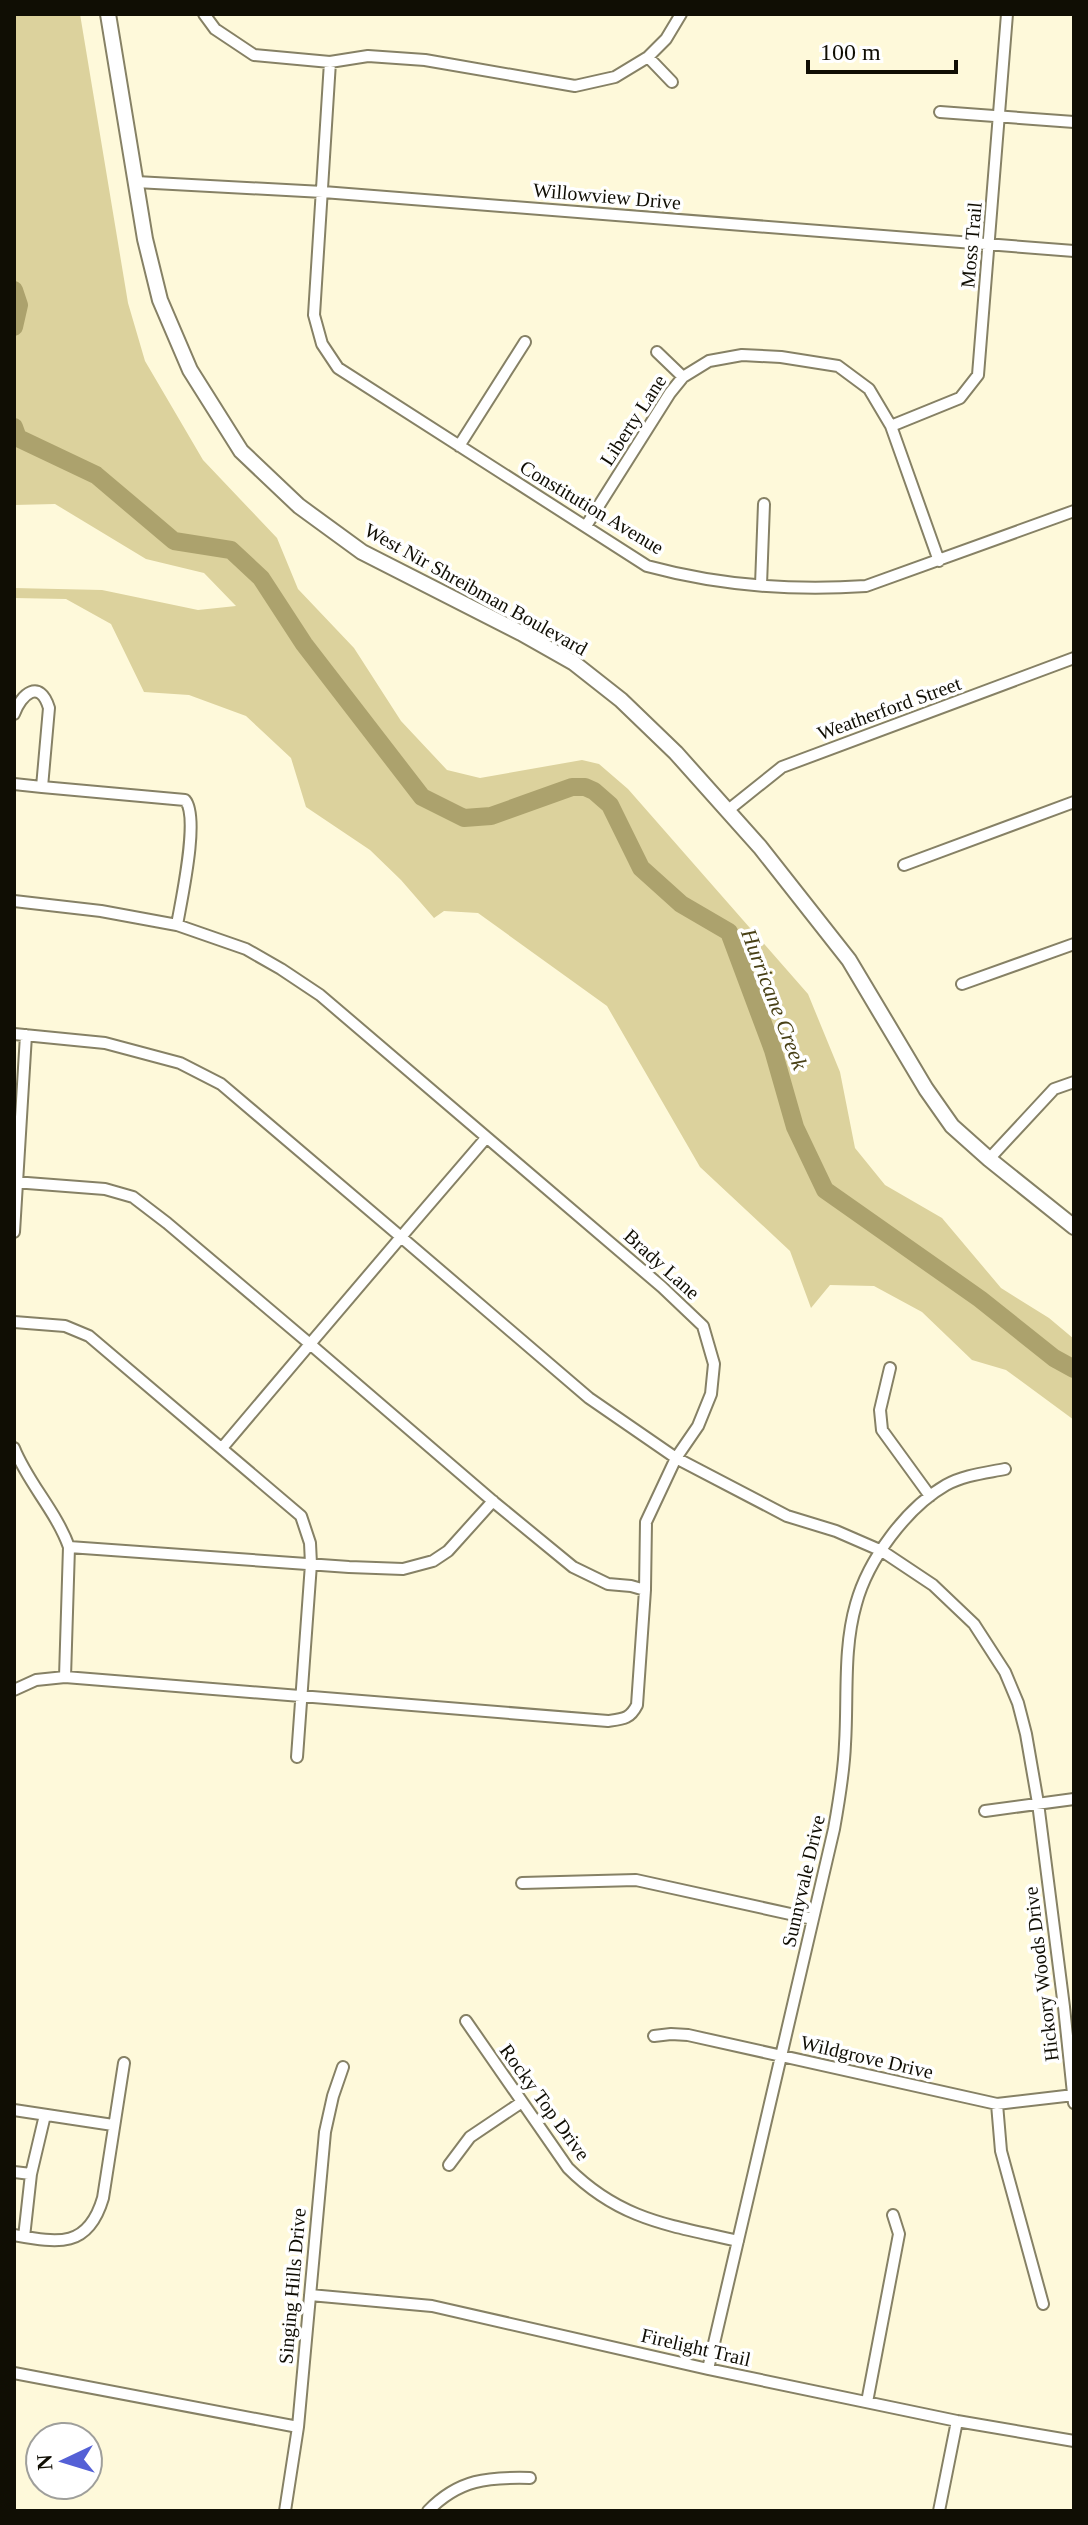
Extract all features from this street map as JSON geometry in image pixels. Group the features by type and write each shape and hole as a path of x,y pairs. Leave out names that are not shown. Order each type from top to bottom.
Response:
{"main road":[{"name":"West Nir Shreibman Boulevard","path":"108,14 145,239 160,300 190,370 241,451 299,506 362,552 574,663 621,700 676,753 760,847 849,960 926,1089 952,1126 1074,1227"}],"street":[{"path":"204,14 215,29 254,55 330,62 368,56 425,60 575,86 615,77 648,57 666,39 681,14"},
{"name":"Moss Trail","path":"891,426 960,398 978,375 1007,14"},
{"path":"648,57 672,82"},
{"name":"Constitution Avenue","path":"330,62 314,315 322,344 338,368 647,566 693,578 761,585 866,586 1074,511"},
{"path":"940,112 1074,122"},
{"name":"Willowview Drive","path":"136,182 323,192 1074,251"},
{"path":"459,446 525,342"},
{"path":"657,352 683,377"},
{"name":"Liberty Lane","path":"586,526 683,377 709,361 742,355 781,357 838,366 869,389 891,426 939,561"},
{"path":"761,585 764,504"},
{"name":"Weatherford Street","path":"727,811 782,767 1074,658"},
{"path":"14,714 22,697 30,692 38,692 46,698 49,708 42,787"},
{"path":"14,784 185,800 190,806 192,827 177,925"},
{"path":"904,865 1074,802"},
{"name":"Brady Lane","path":"14,901 101,911 177,925 246,949 281,969 320,995 486,1138 527,1169 703,1326 714,1364 711,1394 698,1426 676,1458 646,1522 645,1590 637,1705 633,1715 608,1721 302,1697"},
{"path":"962,984 1074,944"},
{"name":"Hickory Woods Drive","path":"14,1034 105,1043 180,1063 221,1084 589,1398 676,1458 787,1516 836,1531 882,1551 933,1585 955,1604 992,1649 1018,1703 1026,1734 1038,1803 1074,2103"},
{"path":"14,1232 26,1035"},
{"path":"989,1159 1054,1089 1074,1082"},
{"path":"222,1448 486,1138"},
{"path":"16,1182 105,1189 133,1197 573,1567 608,1584 645,1590"},
{"path":"14,1322 65,1326 89,1336 301,1516 310,1543 311,1564 297,1757"},
{"path":"890,1368 880,1410 882,1430 930,1496"},
{"path":"14,1448 18,1468 62,1528 69,1547 65,1677"},
{"name":"Sunnyvale Drive","path":"708,2369 841,1788 850,1632 856,1604 864,1582 882,1551 912,1511 948,1484 968,1476 1005,1469"},
{"path":"69,1547 403,1569 433,1561 460,1540 493,1501"},
{"path":"14,1690 36,1680 65,1677 302,1697"},
{"path":"985,1811 1074,1799"},
{"path":"522,1883 636,1880 813,1919"},
{"name":"Rocky Top Drive","path":"466,2021 568,2168 588,2188 610,2203 655,2222 738,2241"},
{"name":"Wildgrove Drive","path":"654,2036 688,2035 997,2104 1074,2095"},
{"path":"45,2115 19,2236 53,2242 67,2241 89,2227 97,2216 103,2198 124,2063"},
{"name":"Singing Hills Drive","path":"285,2511 298,2427 325,2132 343,2067"},
{"path":"449,2165 470,2137 522,2102"},
{"path":"997,2104 1001,2151 1043,2304"},
{"path":"14,2110 113,2125"},
{"path":"14,2172 31,2174"},
{"path":"867,2402 899,2234 893,2215"},
{"name":"Firelight Trail","path":"310,2295 432,2306 708,2369 957,2421 1074,2441"},
{"path":"14,2373 298,2427"},
{"path":"939,2511 957,2421"},
{"path":"428,2511 455,2488 497,2477 530,2478"}],"shaded area":[{"path":"14,14 80,14 128,303 145,361 203,460 277,538 298,589 354,648 401,721 447,770 480,778 582,760 599,764 628,789 808,994 840,1072 855,1148 885,1185 942,1218 1001,1288 1049,1318 1074,1339 1074,1420 1006,1370 972,1360 922,1312 874,1286 830,1285 811,1308 790,1251 700,1167 607,1006 478,913 444,911 434,918 370,850 306,807 291,758 246,716 189,695 144,692 111,624 66,599 14,598 14,588 102,590 198,610 236,606 204,573 146,559 55,504 14,505"}],"waterway":[{"name":"Hurricane Creek","path":"14,290 19,305 14,327"},
{"name":"Hurricane Creek","path":"14,427 18,438 96,475 174,541 231,550 261,578 304,644 422,797 464,818 491,816 572,787 594,791 610,805 641,868 681,904 729,932 773,1050 795,1127 825,1190 980,1299 1054,1358 1074,1369"}]}
